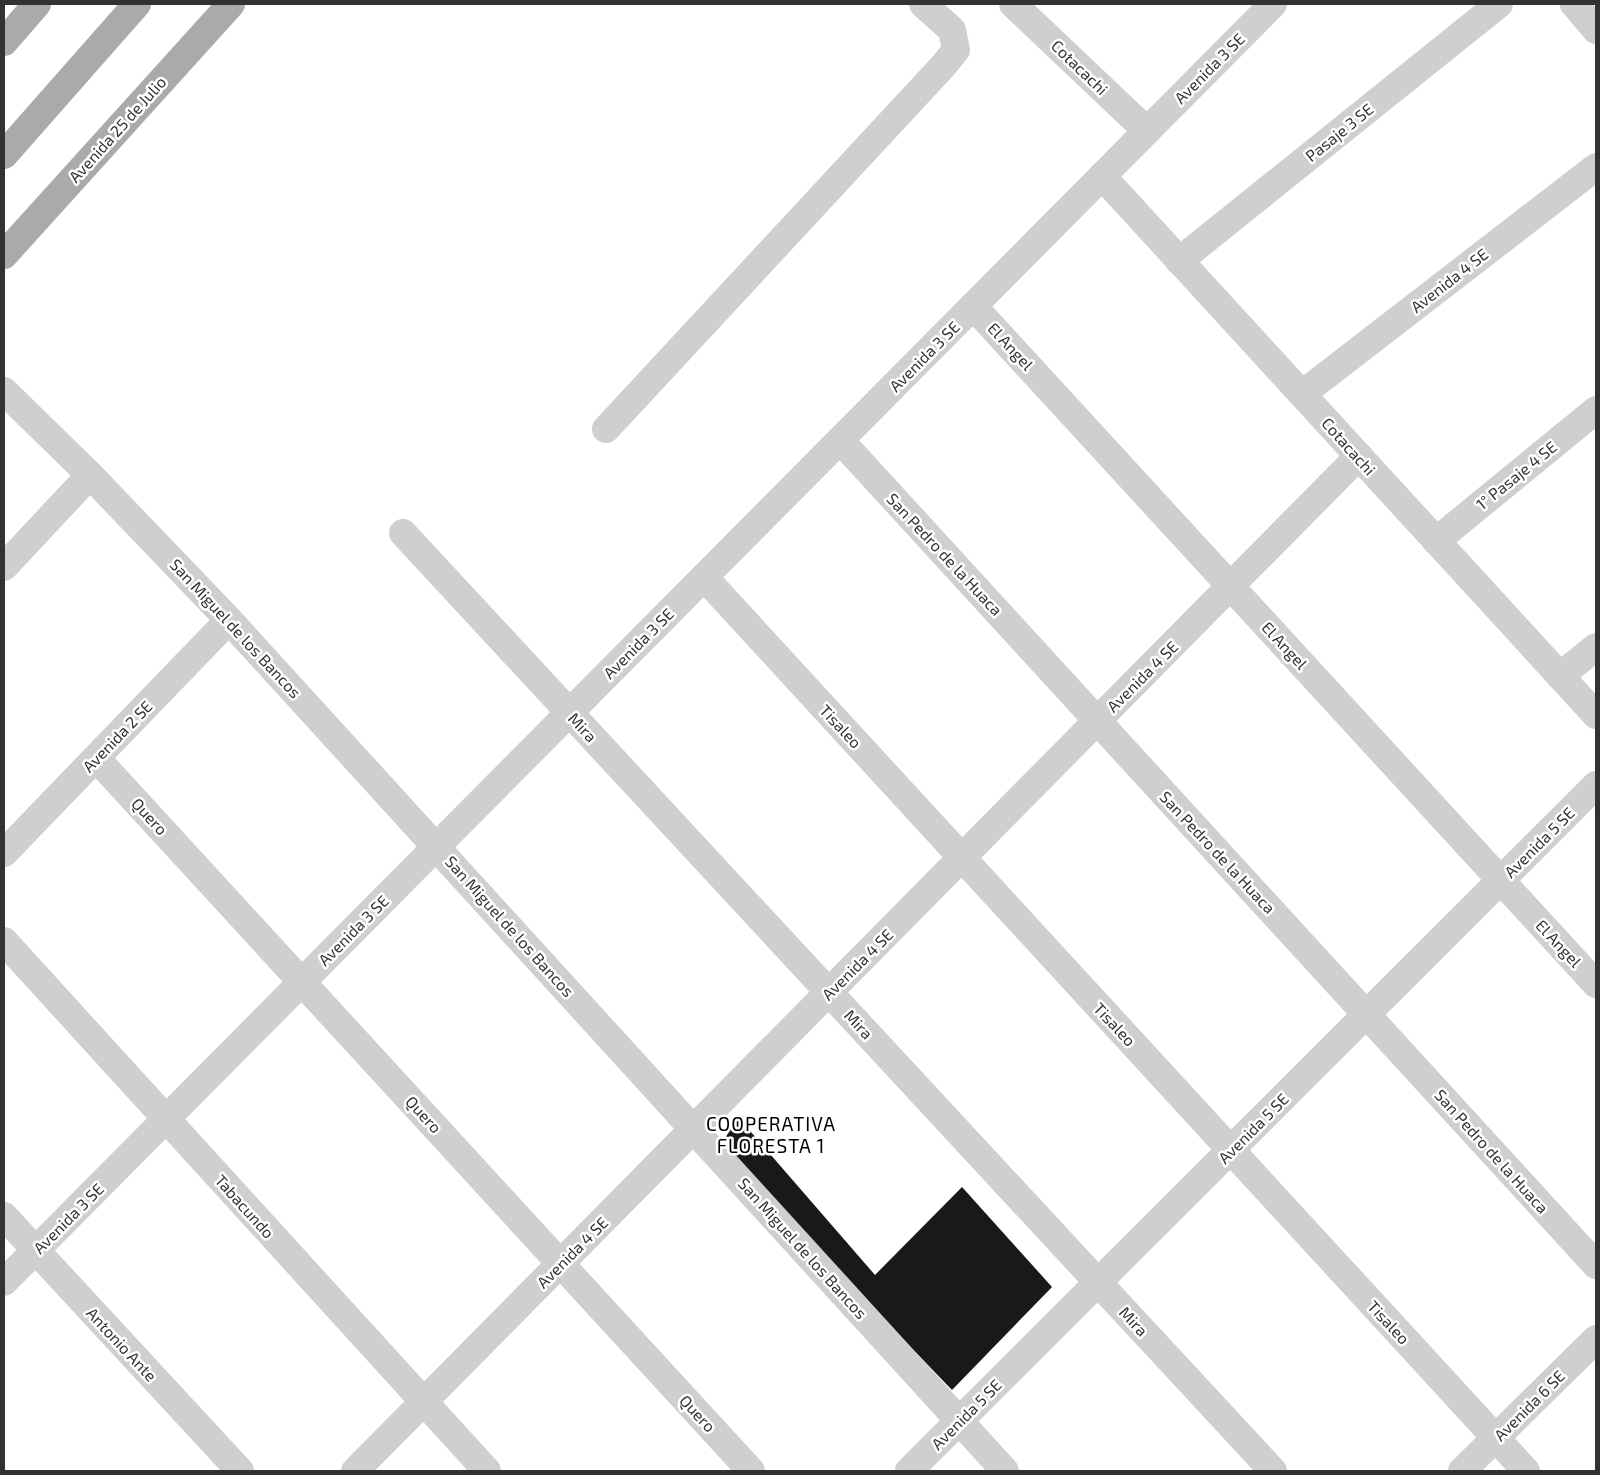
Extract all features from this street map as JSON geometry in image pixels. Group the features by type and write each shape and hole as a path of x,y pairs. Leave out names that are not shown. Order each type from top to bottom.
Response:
{"main road":[{"path":"4,42 37,4"},
{"path":"4,155 137,4"},
{"name":"Avenida 25 de Julio","path":"4,255 231,4"}],"street":[{"path":"606,429 956,50 952,30 923,4"},
{"name":"Cotacachi","path":"1013,4 1147,131"},
{"name":"Avenida 3 SE","path":"4,1282 1273,4"},
{"name":"Pasaje 3 SE","path":"1179,261 1499,4"},
{"path":"1574,4 1596,30"},
{"name":"Avenida 4 SE","path":"1302,394 1596,167"},
{"name":"Cotacachi","path":"1102,176 1596,715"},
{"name":"El Angel","path":"973,306 1596,984"},
{"name":"San Miguel de los Bancos","path":"4,392 90,475 230,620 1005,1471"},
{"name":"1° Pasaje 4 SE","path":"1436,541 1596,410"},
{"name":"San Pedro de la Huaca","path":"840,440 1596,1265"},
{"name":"Avenida 4 SE","path":"355,1471 1358,456"},
{"path":"4,567 90,475"},
{"name":"Mira","path":"404,533 1274,1471"},
{"name":"Tisaleo","path":"704,577 1526,1471"},
{"name":"Avenida 2 SE","path":"4,853 230,620"},
{"path":"1560,676 1596,647"},
{"name":"Quero","path":"96,758 751,1471"},
{"name":"Avenida 5 SE","path":"909,1471 1596,785"},
{"name":"Tabacundo","path":"4,941 487,1471"},
{"name":"Antonio Ante","path":"4,1216 240,1471"},
{"name":"Avenida 6 SE","path":"1462,1471 1596,1339"}],"building":[{"path":"738,1117 875,1275 962,1187 1052,1287 952,1390 719,1148"}],"district":[{"name":"COOPERATIVA FLORESTA 1","path":"771,1134"}]}
